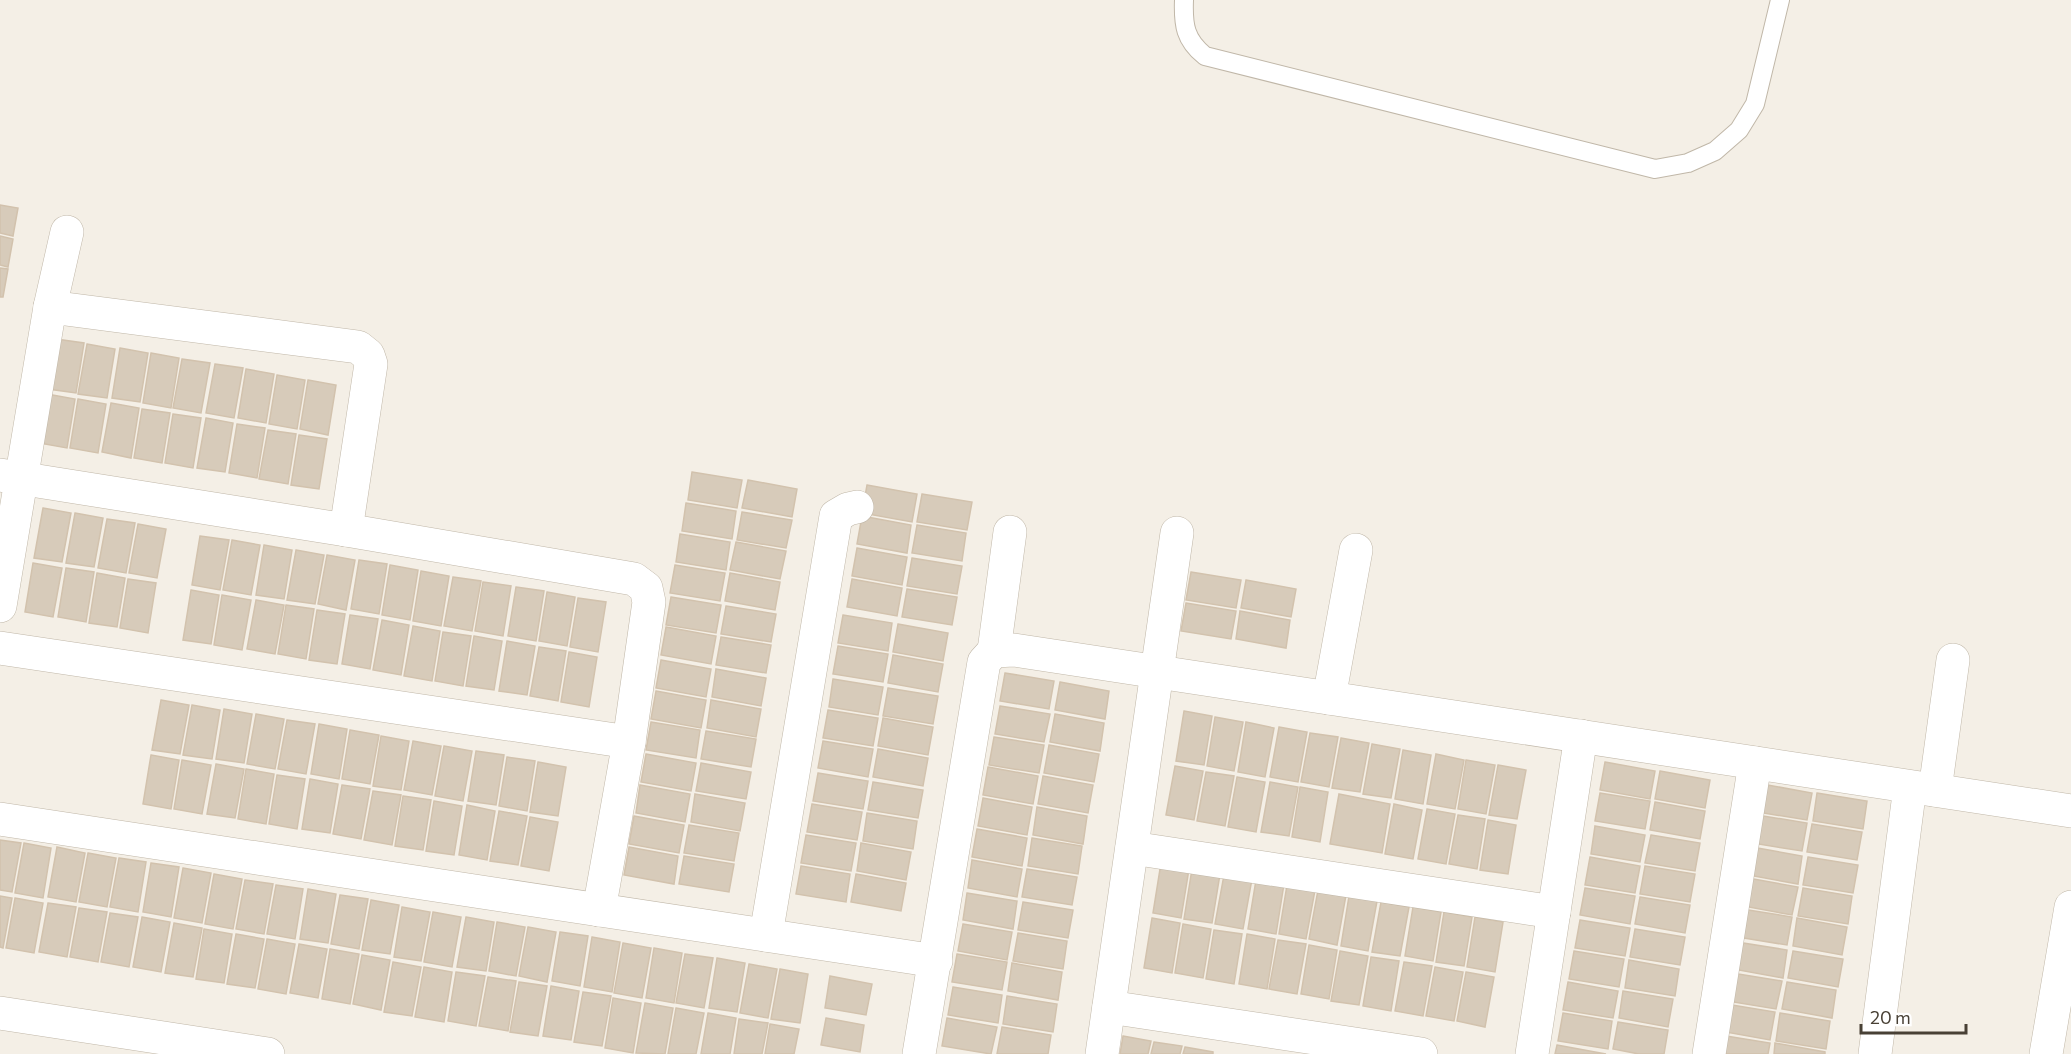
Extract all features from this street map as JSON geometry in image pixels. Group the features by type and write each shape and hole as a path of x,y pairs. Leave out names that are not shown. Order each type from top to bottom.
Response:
{"street":[{"path":"0,606 10,477 67,232"},
{"path":"50,307 358,347 368,354 371,363 346,530"},
{"path":"10,477 346,530 634,579 646,588 650,602 599,910"},
{"path":"766,935 836,516 857,507"},
{"path":"919,1054 984,662 993,651 1010,532"},
{"path":"1102,1054 1177,533"},
{"path":"1329,698 1356,550"},
{"path":"0,648 628,742"},
{"path":"993,651 1014,650 2071,811"},
{"path":"1875,1054 1923,789 1953,660"},
{"path":"1532,1054 1581,736"},
{"path":"1709,1054 1755,763"},
{"path":"0,819 936,961"},
{"path":"1132,848 1554,912"},
{"path":"2046,1054 2062,1007 2071,907"},
{"path":"1108,1007 1421,1054"},
{"path":"0,1012 268,1054"}],"lane":[{"path":"1185,0 1186,32 1193,46 1205,56 1655,169 1688,163 1715,151 1739,130 1755,104 1780,0"}],"building":[{"path":"0,205 18,208 13,236 0,233"},
{"path":"0,236 13,239 8,267 0,265"},
{"path":"0,268 8,269 3,297 0,297"},
{"path":"56,339 84,343 76,393 48,389"},
{"path":"87,344 115,349 107,398 78,394"},
{"path":"120,348 148,353 140,402 112,398"},
{"path":"151,353 179,358 171,408 143,403"},
{"path":"182,359 210,363 201,413 173,408"},
{"path":"215,364 243,368 234,418 206,413"},
{"path":"246,369 274,374 266,423 238,418"},
{"path":"277,375 305,380 297,429 269,424"},
{"path":"308,380 336,385 328,435 300,429"},
{"path":"47,394 75,399 67,448 39,443"},
{"path":"78,399 106,404 98,453 70,448"},
{"path":"111,403 139,408 131,458 102,452"},
{"path":"142,409 170,413 162,463 134,458"},
{"path":"173,414 201,418 193,468 165,463"},
{"path":"206,418 233,423 225,472 197,468"},
{"path":"237,424 265,428 257,478 229,473"},
{"path":"268,430 296,434 288,484 259,479"},
{"path":"299,435 327,439 319,489 291,485"},
{"path":"692,472 742,480 737,508 688,500"},
{"path":"748,480 797,489 792,517 742,508"},
{"path":"867,485 917,494 912,522 862,513"},
{"path":"922,494 972,502 967,530 917,522"},
{"path":"686,503 736,511 732,539 682,531"},
{"path":"43,508 71,513 62,562 34,558"},
{"path":"742,512 792,520 786,548 737,540"},
{"path":"75,513 103,518 94,567 66,563"},
{"path":"862,516 911,525 907,553 857,544"},
{"path":"107,519 135,523 126,573 98,568"},
{"path":"138,524 166,529 157,578 129,573"},
{"path":"917,525 966,533 962,561 912,553"},
{"path":"680,534 730,542 726,570 676,562"},
{"path":"200,536 229,540 220,590 192,585"},
{"path":"232,540 260,545 251,595 223,590"},
{"path":"736,542 786,551 780,579 730,570"},
{"path":"264,545 292,550 284,599 256,595"},
{"path":"857,548 907,557 902,585 852,576"},
{"path":"296,550 324,555 315,604 287,600"},
{"path":"327,555 355,560 346,610 318,604"},
{"path":"912,558 962,566 957,594 907,586"},
{"path":"359,560 387,564 379,614 351,609"},
{"path":"33,563 62,568 53,617 25,612"},
{"path":"390,565 418,570 410,620 382,615"},
{"path":"675,565 725,573 720,601 670,593"},
{"path":"66,568 94,572 86,622 58,617"},
{"path":"421,571 449,576 441,626 413,621"},
{"path":"1191,572 1241,580 1236,608 1186,600"},
{"path":"97,573 125,578 117,627 89,623"},
{"path":"730,573 780,582 775,610 725,601"},
{"path":"453,577 481,581 472,631 444,626"},
{"path":"128,579 156,583 148,633 120,628"},
{"path":"852,579 902,588 897,616 847,607"},
{"path":"1246,580 1296,589 1291,617 1241,608"},
{"path":"483,582 511,586 503,636 475,631"},
{"path":"516,587 544,591 536,641 508,636"},
{"path":"907,589 957,597 952,625 902,617"},
{"path":"191,590 219,595 211,644 183,640"},
{"path":"547,592 575,597 567,646 539,641"},
{"path":"222,595 251,600 242,650 214,645"},
{"path":"671,597 721,605 716,633 666,625"},
{"path":"578,598 606,602 598,652 570,647"},
{"path":"256,600 284,605 275,654 247,649"},
{"path":"1186,603 1236,611 1231,639 1181,631"},
{"path":"286,605 314,609 306,659 278,654"},
{"path":"726,606 776,614 771,642 721,634"},
{"path":"317,610 345,614 337,664 309,660"},
{"path":"1240,611 1290,620 1286,648 1236,639"},
{"path":"350,615 378,619 370,669 342,664"},
{"path":"843,615 892,623 888,651 838,643"},
{"path":"382,620 409,625 401,675 373,670"},
{"path":"898,624 948,633 943,661 893,652"},
{"path":"413,626 440,631 432,681 404,676"},
{"path":"666,627 716,636 711,664 661,655"},
{"path":"443,632 471,636 463,686 435,681"},
{"path":"474,636 502,641 494,690 466,686"},
{"path":"721,637 771,645 766,673 716,665"},
{"path":"507,641 535,646 527,695 499,691"},
{"path":"838,646 888,654 883,682 833,674"},
{"path":"539,647 566,651 558,701 530,696"},
{"path":"569,652 597,657 589,707 561,702"},
{"path":"893,655 943,664 938,692 888,683"},
{"path":"661,660 711,669 706,697 656,688"},
{"path":"716,669 766,678 761,706 712,697"},
{"path":"1005,673 1054,681 1049,709 1000,701"},
{"path":"833,679 883,687 878,715 829,707"},
{"path":"1060,682 1109,691 1105,719 1055,710"},
{"path":"888,688 938,696 933,724 883,716"},
{"path":"656,691 706,700 701,728 651,719"},
{"path":"161,700 189,705 180,754 152,750"},
{"path":"711,700 761,709 756,737 707,728"},
{"path":"192,705 220,710 212,759 183,755"},
{"path":"1000,706 1050,714 1044,742 995,734"},
{"path":"224,709 252,714 244,763 216,759"},
{"path":"828,710 878,718 873,746 823,738"},
{"path":"1184,711 1212,716 1204,765 1176,761"},
{"path":"256,714 284,719 275,769 247,764"},
{"path":"1055,714 1104,723 1100,751 1050,742"},
{"path":"1215,717 1243,722 1234,771 1207,766"},
{"path":"883,718 933,727 928,755 878,746"},
{"path":"287,720 315,724 306,774 278,769"},
{"path":"651,722 700,730 696,758 646,750"},
{"path":"1246,722 1274,728 1265,777 1238,772"},
{"path":"319,724 347,729 339,779 311,774"},
{"path":"1279,727 1307,732 1298,782 1270,777"},
{"path":"350,730 379,735 370,784 342,779"},
{"path":"706,731 756,739 751,767 701,759"},
{"path":"1310,733 1338,737 1329,787 1301,782"},
{"path":"381,736 409,741 401,790 373,786"},
{"path":"994,737 1044,745 1039,773 989,765"},
{"path":"1341,738 1369,743 1360,792 1332,788"},
{"path":"413,741 441,746 432,795 404,790"},
{"path":"823,741 873,749 868,777 818,768"},
{"path":"1372,744 1400,749 1391,798 1363,794"},
{"path":"1049,745 1099,754 1094,782 1044,773"},
{"path":"444,746 472,751 463,801 435,796"},
{"path":"878,749 928,758 923,786 873,777"},
{"path":"1403,750 1431,755 1423,804 1395,799"},
{"path":"476,751 504,755 496,805 468,801"},
{"path":"646,754 696,763 691,791 641,782"},
{"path":"1436,754 1464,760 1455,809 1427,804"},
{"path":"151,755 179,760 171,809 143,804"},
{"path":"507,757 535,761 527,811 499,806"},
{"path":"182,760 211,765 202,814 174,809"},
{"path":"1466,760 1495,765 1486,814 1458,809"},
{"path":"538,762 566,767 558,816 530,812"},
{"path":"1605,762 1655,771 1650,799 1600,790"},
{"path":"701,763 751,772 746,799 696,791"},
{"path":"216,764 244,769 235,818 207,814"},
{"path":"1498,765 1526,770 1517,819 1489,815"},
{"path":"1175,766 1203,771 1194,820 1166,815"},
{"path":"988,767 1038,776 1033,804 983,795"},
{"path":"246,769 274,774 266,824 238,819"},
{"path":"1660,771 1710,780 1705,808 1655,799"},
{"path":"1206,772 1234,776 1225,826 1197,821"},
{"path":"818,773 868,781 863,809 813,801"},
{"path":"277,775 305,779 297,829 269,824"},
{"path":"1043,776 1093,785 1088,813 1038,804"},
{"path":"1237,777 1265,782 1256,832 1228,827"},
{"path":"310,779 338,784 330,833 302,829"},
{"path":"873,782 923,790 918,818 868,810"},
{"path":"1270,782 1298,787 1289,836 1261,832"},
{"path":"1762,784 1812,793 1807,820 1757,812"},
{"path":"342,785 370,789 361,839 333,834"},
{"path":"640,785 690,794 685,822 636,813"},
{"path":"1300,787 1328,792 1320,842 1292,837"},
{"path":"373,791 401,795 392,845 364,840"},
{"path":"1600,793 1650,801 1645,829 1595,821"},
{"path":"1817,793 1867,801 1863,829 1813,821"},
{"path":"695,794 745,803 740,831 691,822"},
{"path":"1339,794 1390,804 1382,853 1330,844"},
{"path":"403,796 431,800 423,850 395,846"},
{"path":"983,798 1032,807 1027,835 978,826"},
{"path":"434,801 462,806 454,855 426,851"},
{"path":"1655,802 1705,811 1700,839 1650,830"},
{"path":"812,804 862,812 857,840 807,832"},
{"path":"1394,804 1422,810 1413,859 1385,854"},
{"path":"467,805 495,811 487,860 459,855"},
{"path":"1037,807 1087,816 1083,844 1033,835"},
{"path":"1427,809 1455,814 1446,864 1418,859"},
{"path":"499,811 527,816 518,865 490,861"},
{"path":"867,813 917,821 913,849 863,841"},
{"path":"1458,815 1485,819 1477,869 1449,864"},
{"path":"1757,815 1807,823 1802,851 1752,843"},
{"path":"634,816 684,825 679,853 629,844"},
{"path":"530,817 558,822 549,871 521,866"},
{"path":"1488,820 1516,825 1508,874 1480,870"},
{"path":"1812,824 1862,832 1857,860 1807,852"},
{"path":"689,825 739,833 734,861 684,853"},
{"path":"1595,826 1645,835 1640,862 1591,854"},
{"path":"977,829 1027,838 1022,866 972,857"},
{"path":"806,835 856,843 851,871 801,863"},
{"path":"1651,835 1700,843 1695,871 1645,863"},
{"path":"1032,838 1082,846 1078,874 1028,866"},
{"path":"0,840 21,843 12,892 0,890"},
{"path":"24,843 51,848 43,898 15,893"},
{"path":"861,843 911,852 906,880 857,871"},
{"path":"57,847 85,853 76,902 48,897"},
{"path":"629,847 678,856 674,884 624,875"},
{"path":"1752,847 1802,856 1798,884 1748,875"},
{"path":"88,853 116,858 107,907 79,902"},
{"path":"684,856 734,864 729,892 679,884"},
{"path":"1590,857 1640,866 1635,893 1585,885"},
{"path":"1808,857 1858,865 1853,893 1803,885"},
{"path":"119,858 146,862 138,912 110,907"},
{"path":"972,860 1022,869 1017,897 968,888"},
{"path":"151,863 179,867 171,917 143,912"},
{"path":"1161,863 1189,869 1181,918 1153,913"},
{"path":"801,866 850,874 846,902 796,894"},
{"path":"1645,866 1695,874 1690,902 1640,894"},
{"path":"183,868 211,873 202,923 174,918"},
{"path":"1027,869 1077,877 1072,905 1022,897"},
{"path":"1192,869 1220,874 1212,923 1184,919"},
{"path":"214,874 242,879 233,929 205,924"},
{"path":"856,874 906,883 901,911 851,902"},
{"path":"1224,875 1252,879 1243,929 1215,924"},
{"path":"1748,878 1798,887 1792,915 1743,906"},
{"path":"245,880 273,884 264,934 236,929"},
{"path":"1256,880 1284,884 1276,934 1248,929"},
{"path":"276,885 303,889 295,939 267,934"},
{"path":"1287,885 1315,890 1306,939 1279,934"},
{"path":"1585,888 1635,896 1630,924 1580,915"},
{"path":"1803,888 1852,896 1848,924 1798,916"},
{"path":"308,889 336,894 328,943 300,939"},
{"path":"1318,890 1346,895 1337,945 1309,939"},
{"path":"967,893 1017,901 1013,929 963,920"},
{"path":"340,895 368,899 359,949 331,944"},
{"path":"0,896 12,898 3,948 0,947"},
{"path":"1349,896 1377,901 1368,951 1341,946"},
{"path":"1640,897 1690,905 1685,933 1635,924"},
{"path":"15,898 43,903 34,953 6,948"},
{"path":"371,900 399,905 390,954 362,950"},
{"path":"1023,902 1073,910 1068,938 1018,930"},
{"path":"1381,902 1409,907 1400,956 1372,952"},
{"path":"48,903 76,907 67,957 39,952"},
{"path":"402,907 430,912 421,961 394,957"},
{"path":"1413,907 1441,912 1433,961 1405,956"},
{"path":"79,908 107,912 98,962 70,957"},
{"path":"1742,909 1792,917 1787,945 1737,937"},
{"path":"433,912 461,917 452,967 424,962"},
{"path":"1444,912 1472,917 1464,966 1436,962"},
{"path":"110,913 138,917 129,967 101,962"},
{"path":"142,917 170,922 161,972 133,967"},
{"path":"466,917 494,922 486,971 457,967"},
{"path":"1475,917 1503,922 1495,972 1467,967"},
{"path":"1152,918 1180,923 1172,973 1144,968"},
{"path":"1797,918 1847,927 1842,955 1793,946"},
{"path":"1580,920 1630,928 1625,956 1575,948"},
{"path":"497,922 525,927 516,976 489,971"},
{"path":"174,923 202,928 193,977 165,973"},
{"path":"963,924 1012,932 1007,960 958,951"},
{"path":"1183,924 1211,929 1203,978 1175,973"},
{"path":"528,927 556,932 547,982 519,976"},
{"path":"204,929 232,934 224,983 196,979"},
{"path":"1635,929 1685,937 1680,965 1630,957"},
{"path":"1214,930 1242,934 1234,984 1206,979"},
{"path":"560,932 588,936 580,986 552,981"},
{"path":"1018,933 1067,941 1063,969 1013,961"},
{"path":"236,934 264,939 255,988 227,984"},
{"path":"1247,934 1275,939 1267,989 1239,984"},
{"path":"592,937 620,942 612,992 584,987"},
{"path":"267,939 295,944 286,994 258,989"},
{"path":"1278,940 1306,944 1297,994 1269,989"},
{"path":"1737,942 1787,950 1783,978 1733,969"},
{"path":"623,943 651,948 642,998 614,993"},
{"path":"299,944 327,949 318,998 290,993"},
{"path":"1309,945 1337,950 1329,999 1301,994"},
{"path":"654,948 682,953 674,1003 646,998"},
{"path":"330,949 359,954 350,1004 322,999"},
{"path":"1340,951 1368,956 1359,1005 1331,1001"},
{"path":"1574,951 1624,959 1619,987 1569,979"},
{"path":"1793,951 1843,959 1838,987 1788,978"},
{"path":"685,954 713,958 704,1008 676,1003"},
{"path":"957,954 1007,962 1002,990 952,982"},
{"path":"362,955 390,960 381,1010 353,1004"},
{"path":"1371,957 1399,961 1391,1011 1363,1006"},
{"path":"717,958 745,963 737,1012 709,1008"},
{"path":"1629,960 1679,969 1675,996 1625,988"},
{"path":"393,962 421,967 412,1016 384,1012"},
{"path":"1404,962 1432,966 1423,1016 1395,1011"},
{"path":"1012,963 1062,972 1058,1000 1008,991"},
{"path":"749,964 777,969 768,1018 740,1013"},
{"path":"424,967 452,972 444,1022 415,1017"},
{"path":"1435,967 1463,972 1454,1021 1426,1016"},
{"path":"780,969 808,974 800,1023 771,1019"},
{"path":"456,972 485,976 476,1026 448,1021"},
{"path":"1466,972 1494,977 1485,1027 1457,1021"},
{"path":"1732,973 1782,981 1776,1009 1727,1001"},
{"path":"830,976 872,984 866,1015 825,1008"},
{"path":"488,977 516,981 508,1031 479,1026"},
{"path":"519,982 547,986 538,1036 510,1032"},
{"path":"1568,982 1618,991 1613,1018 1563,1010"},
{"path":"1787,982 1836,990 1832,1018 1782,1009"},
{"path":"551,986 579,991 571,1040 543,1036"},
{"path":"953,987 1002,995 998,1023 948,1015"},
{"path":"1623,991 1673,999 1668,1027 1619,1018"},
{"path":"583,992 611,996 602,1046 574,1042"},
{"path":"1007,996 1057,1004 1053,1032 1003,1024"},
{"path":"613,998 641,1003 633,1053 605,1048"},
{"path":"645,1003 673,1008 665,1054 636,1053"},
{"path":"1726,1004 1775,1012 1770,1040 1720,1031"},
{"path":"676,1008 704,1013 696,1054 668,1054"},
{"path":"708,1013 736,1018 730,1054 701,1054"},
{"path":"1563,1013 1612,1021 1608,1049 1558,1041"},
{"path":"1780,1013 1830,1021 1826,1049 1776,1041"},
{"path":"826,1018 864,1025 860,1052 821,1045"},
{"path":"947,1018 997,1027 991,1054 942,1046"},
{"path":"739,1019 768,1023 762,1054 734,1054"},
{"path":"1618,1022 1668,1030 1664,1054 1639,1054 1613,1049"},
{"path":"770,1024 799,1029 794,1054 765,1054"},
{"path":"1002,1027 1051,1035 1048,1054 997,1054"},
{"path":"1720,1035 1770,1043 1768,1054 1717,1054"},
{"path":"1123,1036 1151,1041 1148,1054 1120,1054"},
{"path":"1154,1042 1182,1046 1180,1054 1151,1054"},
{"path":"1775,1043 1825,1052 1825,1054 1774,1054"},
{"path":"1557,1045 1606,1054 1555,1054"},
{"path":"1185,1047 1213,1052 1213,1054 1183,1054"}]}
